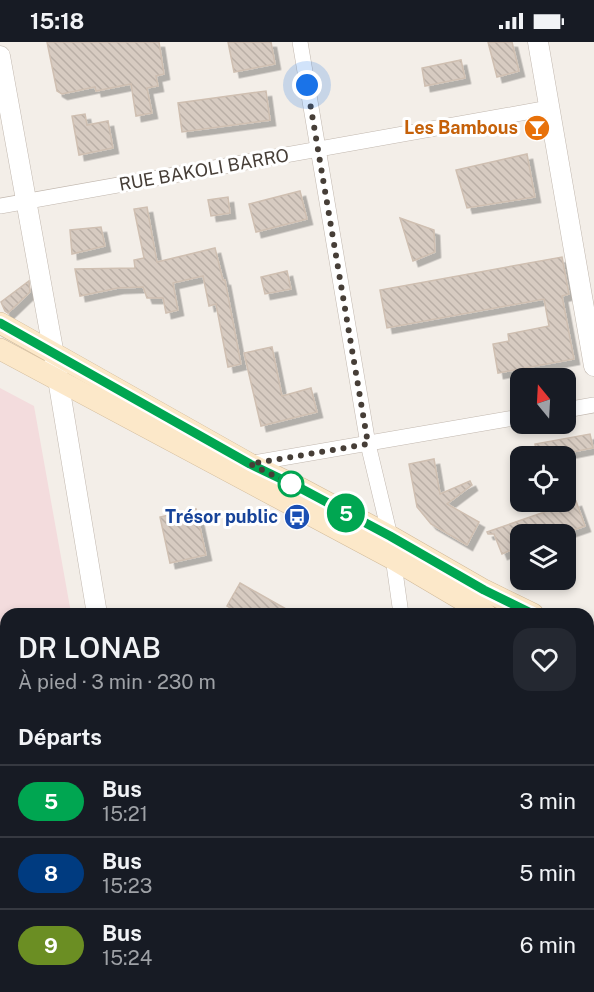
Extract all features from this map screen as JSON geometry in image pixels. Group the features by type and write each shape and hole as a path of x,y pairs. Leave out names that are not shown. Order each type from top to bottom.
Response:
{"main road":[{"path":"0,323 250,464 390,536 448,570 521,608"},
{"path":"0,349 393,559 476,608"}],"street":[{"path":"300,42 368,444 390,536 400,608"},
{"path":"538,42 594,366"},
{"path":"0,56 54,355 96,608"},
{"name":"RUE BAKOLI BARRO","path":"0,206 549,108"},
{"path":"576,408 594,405"},
{"path":"225,468 510,419"}],"shaded area":[{"path":"0,388 34,406 70,608 0,608"}],"building":[{"path":"47,42 159,42 164,74 156,76 158,86 147,88 152,113 136,116 131,84 96,91 95,87 62,94 57,91"},
{"path":"228,42 271,42 275,64 234,72"},
{"path":"488,42 512,42 519,71 497,77"},
{"path":"461,60 465,78 425,86 422,68"},
{"path":"266,91 270,120 182,132 178,103"},
{"path":"85,114 87,125 108,121 113,148 79,155 72,116"},
{"path":"527,154 535,197 467,208 456,170"},
{"path":"300,191 307,219 256,232 249,204"},
{"path":"228,197 230,213 211,216 208,200"},
{"path":"147,207 157,262 215,248 223,280 225,280 241,364 228,367 216,304 209,306 203,276 173,283 178,310 166,313 163,298 147,298 143,287 118,288 80,296 75,269 135,268 134,260 144,258 134,209"},
{"path":"400,218 434,230 435,252 413,261"},
{"path":"101,227 105,246 72,254 70,230"},
{"path":"562,257 569,294 562,296 574,359 525,368 510,368 510,371 498,373 493,344 509,341 508,334 549,326 544,299 387,328 380,290"},
{"path":"287,271 291,289 265,294 261,277"},
{"path":"29,281 30,292 8,313 5,311 1,302"},
{"path":"272,347 282,396 311,388 317,412 261,426 244,353"},
{"path":"590,434 593,448 576,451 576,446 535,446 535,444"},
{"path":"434,459 440,494 470,481 472,485 447,504 479,522 467,545 431,524 417,507 409,464"},
{"path":"576,501 585,526 576,529 576,524 510,524 510,550 502,554 494,534 487,532 544,512 576,512"},
{"path":"196,509 206,555 170,563 160,517"},
{"path":"240,583 284,608 230,608 227,606"}],"bus line":[{"name":"5","path":"0,323 250,464 302,489 521,608"}],"place":[{"name":"Les Bambous","path":"537,128"},
{"name":"Trésor public","path":"297,517"}],"route":[{"path":"291,484 250,464 368,444 307,85"}]}
